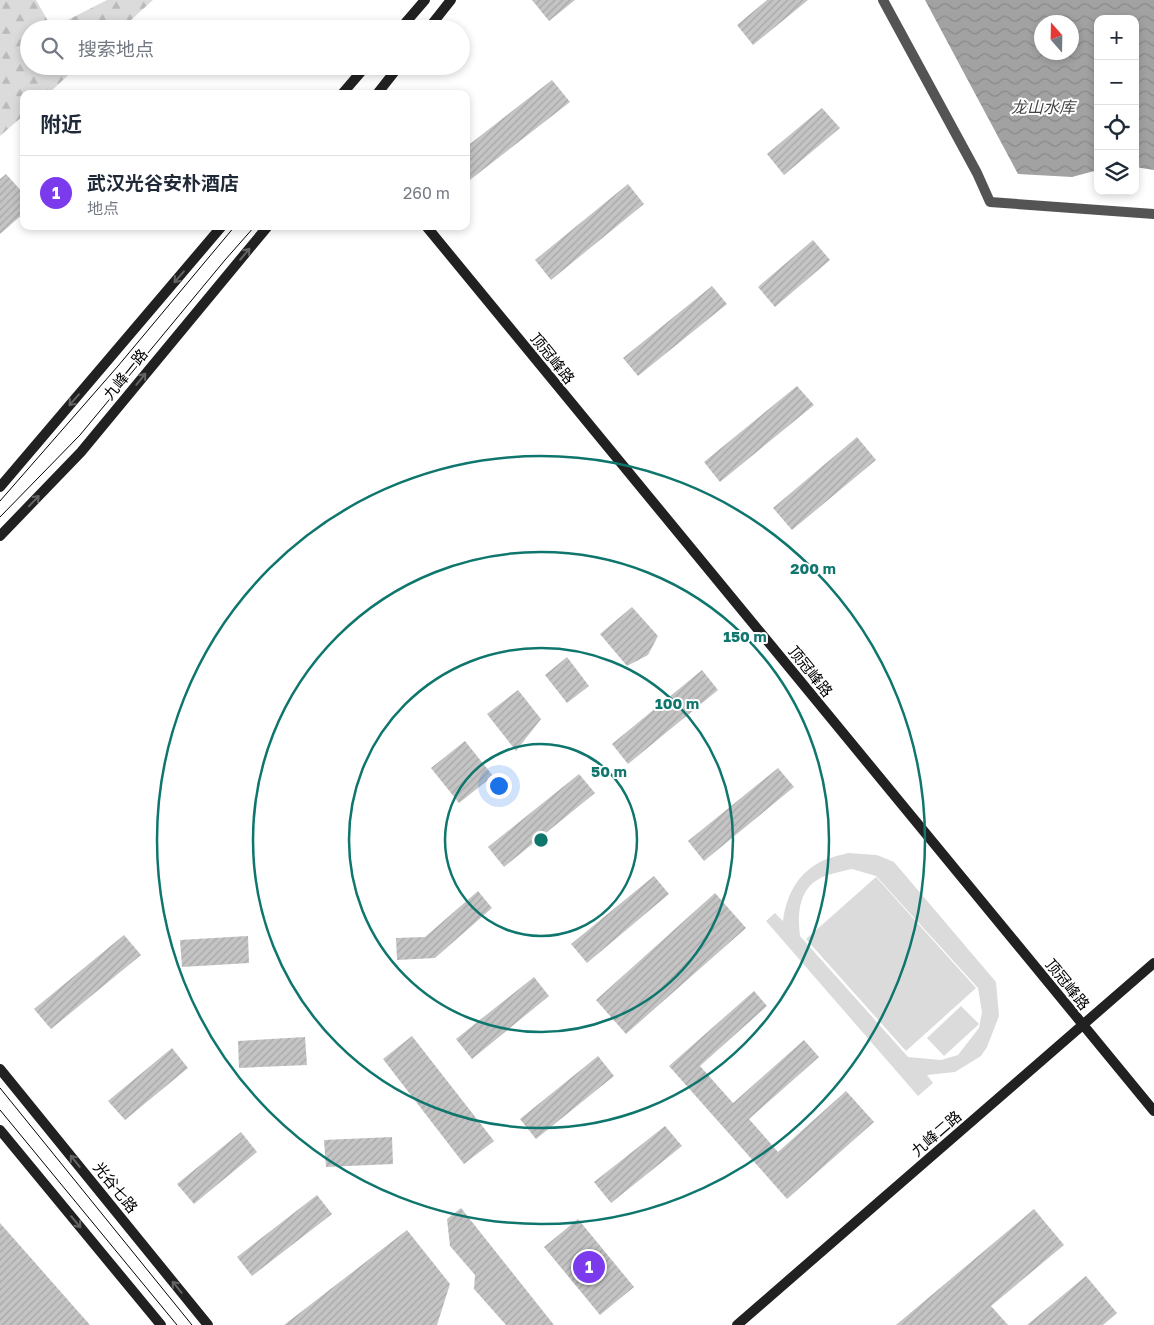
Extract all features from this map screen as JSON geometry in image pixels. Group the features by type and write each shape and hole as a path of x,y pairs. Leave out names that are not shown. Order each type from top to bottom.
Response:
{"street":[{"path":"408,20 425,0"},
{"path":"435,20 451,0"},
{"path":"883,0 990,202 1154,214"},
{"path":"345,90 358,75"},
{"path":"380,90 392,75"},
{"name":"九峰一路","path":"0,487 219,230"},
{"name":"九峰一路","path":"0,536 81,452 265,230"},
{"name":"顶冠峰路","path":"429,230 1154,1111"},
{"name":"九峰二路","path":"737,1325 1154,963"},
{"name":"光谷七路","path":"0,1069 208,1325"},
{"path":"0,1130 161,1325"}],"green space":[{"path":"0,0 36,0 47,20 20,20 20,75 68,75 52,90 20,90 20,118 0,136"},
{"path":"107,0 153,0 131,20 68,20"},
{"path":"848,853 877,855 894,862 996,982 999,1016 987,1047 981,1056 955,1072 927,1075 933,1083 918,1096 766,921 775,913 783,921 789,897 797,882 808,870 822,861","holes":["852,869 876,876 978,988 982,1012 979,1028 958,1055 941,1060 908,1057 800,936 799,918 802,901 805,893 816,880"]},
{"path":"876,877 976,988 906,1051 806,939"},
{"path":"961,1006 979,1024 944,1056 927,1038"}],"water":[{"name":"龙山水库","path":"925,0 1154,0 1154,170 1139,168 1139,15 1094,15 1094,171 1072,177 1018,174"}],"building":[{"path":"532,0 575,0 549,21"},
{"path":"767,0 808,0 753,45 737,25"},
{"path":"552,80 570,102 470,180 470,144"},
{"path":"822,108 840,128 784,175 767,154"},
{"path":"6,174 20,190 20,216 0,234 0,179"},
{"path":"628,184 644,204 551,280 535,260"},
{"path":"813,240 830,260 775,307 758,287"},
{"path":"712,286 727,304 638,376 623,358"},
{"path":"797,386 814,405 720,482 704,462"},
{"path":"857,437 876,460 792,530 773,508"},
{"path":"632,607 658,636 648,655 627,666 600,634"},
{"path":"567,657 589,686 567,703 545,675"},
{"path":"702,670 718,690 628,764 612,744"},
{"path":"518,690 541,719 516,751 487,714"},
{"path":"465,741 493,776 459,803 431,768"},
{"path":"778,768 794,787 704,861 688,841"},
{"path":"579,774 595,793 504,867 488,847"},
{"path":"654,876 669,894 587,963 571,944"},
{"path":"478,891 492,908 435,958 397,960 396,938 425,937"},
{"path":"715,893 746,928 626,1034 596,1000"},
{"path":"124,935 141,955 51,1029 34,1009"},
{"path":"248,936 249,963 182,967 180,940"},
{"path":"534,977 549,996 472,1059 456,1039"},
{"path":"754,991 767,1006 700,1066 733,1103 804,1040 819,1057 749,1119 778,1152 846,1091 874,1122 787,1199 669,1066"},
{"path":"412,1036 494,1141 464,1164 383,1059"},
{"path":"305,1037 307,1065 239,1068 238,1041"},
{"path":"172,1048 188,1068 125,1120 108,1101"},
{"path":"598,1056 614,1076 536,1139 520,1119"},
{"path":"665,1126 682,1146 611,1203 594,1182"},
{"path":"241,1132 257,1152 194,1204 177,1184"},
{"path":"392,1137 393,1164 326,1167 324,1140"},
{"path":"317,1195 332,1214 252,1276 237,1257"},
{"path":"461,1208 554,1325 506,1325 474,1289 475,1275 450,1246 447,1219"},
{"path":"1034,1209 1064,1245 991,1306 1008,1325 896,1325"},
{"path":"578,1219 634,1287 600,1315 544,1247"},
{"path":"0,1223 90,1325 0,1325"},
{"path":"407,1230 450,1284 437,1325 284,1325"},
{"path":"1086,1276 1117,1313 1103,1325 1027,1325"}],"tram line":[{"path":"0,501 118,366 232,230"},
{"path":"0,517 80,435 251,230"},
{"path":"0,1088 192,1325"},
{"path":"0,1110 177,1325"}],"place":[{"name":"武汉光谷安朴酒店","path":"589,1267"}]}
